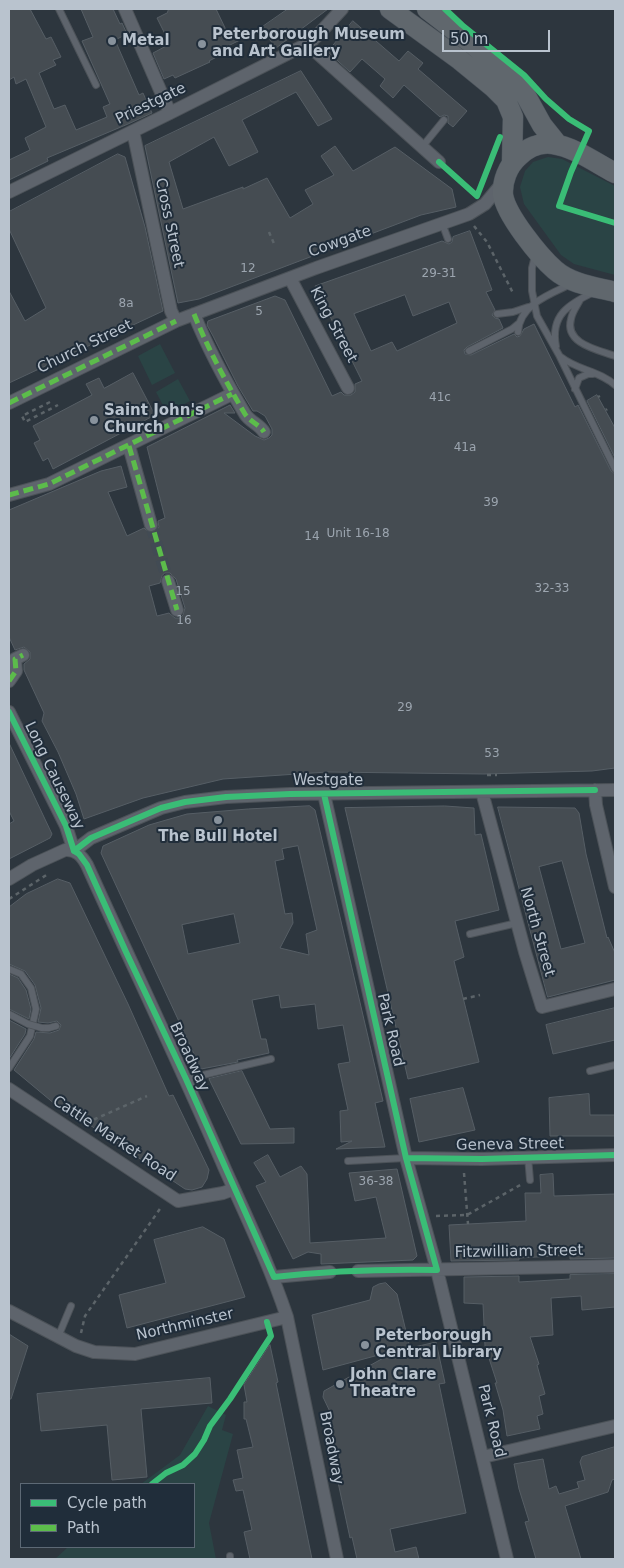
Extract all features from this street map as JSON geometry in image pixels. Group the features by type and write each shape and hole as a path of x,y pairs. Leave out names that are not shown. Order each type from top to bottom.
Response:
{"main road":[{"path":"427,9 514,81 526,96 542,126 558,145"},
{"path":"399,12 494,87 506,100 513,117 512,162"},
{"path":"608,291 578,291 555,270 536,252 524,234 503,194 504,180 512,162 520,154 542,144 558,145 567,148 615,173"}],"street":[{"path":"125,9 170,113"},
{"name":"Priestgate","path":"9,192 307,44 342,9"},
{"path":"307,44 439,162"},
{"name":"Cross Street","path":"133,131 171,311 176,321"},
{"name":"Cowgate","path":"176,321 474,212 485,204 504,180"},
{"name":"King Street","path":"290,278 348,388"},
{"path":"194,314 232,394 247,417 261,427 264,432"},
{"name":"Church Street","path":"9,403 176,321"},
{"path":"10,494 51,488 232,394"},
{"path":"129,446 151,525"},
{"path":"168,580 177,610"},
{"path":"9,681 16,671 15,657"},
{"name":"Long Causeway","path":"9,712 66,826 74,851"},
{"path":"595,790 596,805 615,887"},
{"name":"Westgate","path":"74,851 91,838 161,808 185,802 235,796 615,790"},
{"name":"North Street","path":"482,792 517,923 542,1007 615,989"},
{"name":"Park Road","path":"324,794 406,1158 437,1270 507,1559"},
{"path":"9,879 32,865 65,850 74,851"},
{"name":"Broadway","path":"74,851 88,864 126,952 186,1078 274,1278 287,1316 337,1559"},
{"name":"Cattle Market Road","path":"9,1089 178,1201 223,1193 234,1189"},
{"name":"Geneva Street","path":"406,1158 462,1159 615,1155"},
{"name":"Fitzwilliam Street","path":"358,1271 615,1266"},
{"path":"274,1278 330,1272"},
{"name":"Northminster","path":"9,1311 76,1346 94,1352 135,1354 287,1316"},
{"path":"483,1457 615,1426"}],"lane":[{"path":"59,9 96,85"},
{"path":"422,147 444,120"},
{"path":"442,223 448,239"},
{"path":"536,252 532,268 532,291 533,304 537,316 559,355 615,470"},
{"path":"497,314 519,311 533,304 578,291"},
{"path":"578,291 558,320 555,336 559,355 567,361 610,380 615,385"},
{"path":"578,291 570,319 570,328 574,336 580,343 615,356"},
{"path":"469,351 512,329 533,304"},
{"path":"518,324 518,332"},
{"path":"575,389 579,378 588,374 596,374"},
{"path":"470,934 517,923"},
{"path":"9,969 21,974 31,988 36,1009 30,1036 9,1068"},
{"path":"9,1014 28,1024 42,1028 56,1026"},
{"path":"186,1078 271,1060"},
{"path":"590,1071 615,1065"},
{"path":"528,1157 530,1180"},
{"path":"348,1161 406,1158"},
{"path":"58,1337 71,1306"}],"path":[{"path":"473,223 487,242 513,293"},
{"path":"268,232 275,246"},
{"path":"50,402 22,416 25,422 58,405"},
{"path":"487,775 497,775"},
{"path":"9,898 54,871"},
{"path":"463,999 480,995"},
{"path":"79,1136 95,1119 147,1096"},
{"path":"462,1159 468,1224"},
{"path":"422,1217 467,1215 530,1180"},
{"path":"76,1346 84,1326 85,1316 169,1195"}],"green space":[{"path":"548,157 562,159 615,186 615,275 574,264 561,255 524,204 520,187 525,171 533,162"},
{"path":"160,344 175,373 152,385 138,356"},
{"path":"178,379 190,401 167,413 156,392"},
{"path":"208,1406 226,1415 222,1430 233,1434 209,1523 216,1559 55,1559 67,1548 195,1548 195,1483 142,1483 180,1455"}],"building":[{"path":"9,9 30,9 46,39 51,37 61,57 53,60 56,65 39,73 54,109 65,105 76,130 107,117 103,107 110,104 82,41 93,37 81,9 113,9 127,34 115,40 139,95 143,93 152,113 47,158 48,161 9,180 9,160 30,150 25,138 46,127 26,79 16,84 14,77 9,80"},
{"name":"Peterborough Museum and Art Gallery","path":"169,9 216,9 227,32 238,26 244,38 226,47 228,51 210,62 175,78 173,75 164,79 153,53 170,44 157,18 167,13"},
{"path":"288,9 328,9 276,48 261,28"},
{"path":"353,21 399,61 408,51 423,63 418,69 467,111 453,127 448,123 448,116 440,117 404,85 393,98 380,86 385,79 362,59 350,72 328,52"},
{"path":"301,71 332,119 318,126 296,92 242,120 258,152 229,166 214,137 169,162 183,209 243,187 243,189 267,178 290,218 313,204 305,190 334,175 321,156 335,146 353,171 395,147 452,189 456,207 421,215 199,299 178,303 145,146"},
{"path":"118,154 125,157 145,227 163,311 9,383 9,291 25,321 46,308 9,229 9,212"},
{"path":"470,231 492,290 486,292 495,310 492,315 499,319 503,328 467,347 464,350 465,354 471,355 514,334 517,337 520,336 524,329 534,324 575,407 578,405 611,471 615,474 615,768 592,771 484,774 327,772 223,779 143,798 84,819 76,794 58,752 42,721 44,713 24,670 24,664 30,659 30,652 24,647 15,650 9,637 9,510 101,471 121,466 127,487 108,492 127,536 144,528 149,533 156,531 159,527 158,521 165,518 147,447 230,405 235,413 224,413 255,436 264,440 272,435 272,429 265,416 257,411 253,411 238,386 207,325 208,321 275,296 285,300 332,396 341,392 344,395 351,395 355,392 355,384 362,381 315,286 442,241 449,244 452,242 453,237","holes":["405,295 413,316 449,302 457,323 397,351 392,342 371,351 354,314","165,573 170,573 176,579 185,608 180,618 175,618 169,613 157,616 149,586 160,583"]},
{"name":"Saint John's Church","path":"133,373 155,415 53,469 48,458 43,461 34,443 40,440 33,426 92,395 86,384 99,378 104,388"},
{"path":"597,395 615,428 615,458 587,401"},
{"path":"9,743 52,834 50,838 9,859 9,824 14,821 9,811"},
{"path":"310,806 315,810 383,1101 375,1103 385,1147 336,1149 352,1141 341,1142 340,1111 348,1110 338,1064 350,1062 343,1025 318,1029 315,1004 281,1008 279,995 252,1000 261,1039 266,1039 269,1053 237,1060 238,1062 201,1069 101,853 103,846 149,825 187,814","holes":["298,846 317,930 306,934 309,955 280,948 293,923 292,913 285,914 275,861 284,859 282,849","234,914 240,943 188,954 182,925"]},
{"path":"445,806 474,808 475,835 481,834 499,910 455,921 464,957 454,961 479,1062 408,1079 345,808"},
{"path":"498,807 575,808 579,813 586,854 607,938 615,953 615,980 548,997","holes":["562,861 585,943 561,949 539,867"]},
{"path":"58,879 70,883 128,1004 169,1096 173,1095 209,1170 207,1179 202,1187 192,1190 185,1189 81,1119 77,1110 68,1115 14,1070 34,1039 36,1032 50,1033 59,1030 61,1025 57,1021 48,1023 38,1022 41,1008 35,985 25,971 9,964 9,907 26,894"},
{"path":"9,974 18,978 26,990 31,1009 29,1019 9,1009"},
{"path":"615,1008 615,1040 553,1054 546,1025"},
{"path":"9,1020 26,1029 25,1034 9,1059"},
{"path":"242,1071 270,1129 294,1128 294,1143 241,1144 209,1079"},
{"path":"463,1088 475,1130 419,1142 410,1099"},
{"path":"589,1094 590,1115 615,1115 615,1136 550,1136 549,1098"},
{"path":"268,1155 280,1177 301,1166 307,1174 310,1243 386,1238 376,1197 355,1201 349,1173 397,1169 417,1256 413,1260 321,1264 321,1254 308,1252 293,1259 256,1186 266,1182 254,1163"},
{"path":"553,1174 554,1196 615,1194 615,1258 570,1259 570,1255 519,1258 519,1260 451,1261 449,1225 526,1221 525,1193 541,1193 540,1175"},
{"path":"203,1227 224,1239 245,1297 127,1328 119,1295 166,1283 154,1240"},
{"path":"615,1274 615,1307 582,1310 581,1296 551,1298 553,1335 530,1337 539,1364 537,1365 545,1394 539,1396 543,1414 537,1416 540,1429 507,1436 503,1410 495,1383 497,1383 485,1346 483,1304 464,1303 464,1277 519,1276 519,1282 570,1279 570,1275"},
{"path":"386,1283 397,1294 410,1348 436,1342 445,1383 439,1384 466,1513 390,1529 395,1552 416,1547 419,1559 357,1559 352,1537 350,1538 324,1417 332,1416 323,1397 324,1391 387,1356 386,1353 323,1370 312,1315 370,1300 373,1287"},
{"path":"9,1334 28,1346 11,1399 9,1399"},
{"path":"270,1345 312,1559 250,1559 244,1532 252,1530 243,1490 236,1491 233,1480 243,1478 237,1450 253,1447 246,1419 244,1419 244,1402 247,1402 244,1385"},
{"path":"210,1378 212,1403 141,1409 147,1477 112,1480 107,1425 41,1431 37,1394"},
{"path":"615,1447 615,1479 612,1480 608,1492 565,1506 581,1559 536,1559 525,1522 529,1521 519,1489 514,1464 543,1459 549,1489 556,1486 559,1494 579,1488 577,1482 585,1480 580,1462 582,1457"}],"tunnel":[{"path":"151,525 168,581"}],"marked path":[{"path":"194,314 205,340 245,414 264,432"},
{"path":"9,403 176,321"},
{"path":"9,495 49,484 232,394"},
{"path":"129,446 177,610"},
{"path":"9,681 16,671 15,659 23,655"}],"cycle path":[{"path":"445,9 524,75 546,99 569,119 589,131 559,206 615,223"},
{"path":"439,162 477,196 500,137"},
{"path":"9,712 66,826 74,851"},
{"path":"74,851 91,838 161,808 185,802 226,797 290,794 595,790"},
{"path":"74,851 79,854 87,865 186,1079 274,1277 355,1271 437,1270 406,1158 324,794"},
{"path":"406,1158 482,1159 615,1155"},
{"path":"153,1483 166,1473 183,1465 195,1454 210,1426 271,1336 267,1322"}],"place":[{"name":"Metal","path":"112,41"},
{"name":"Peterborough Museum and Art Gallery","path":"202,44"},
{"name":"Saint John's Church","path":"94,420"},
{"name":"The Bull Hotel","path":"218,820"},
{"name":"Peterborough Central Library","path":"365,1345"},
{"name":"John Clare Theatre","path":"340,1384"}]}
